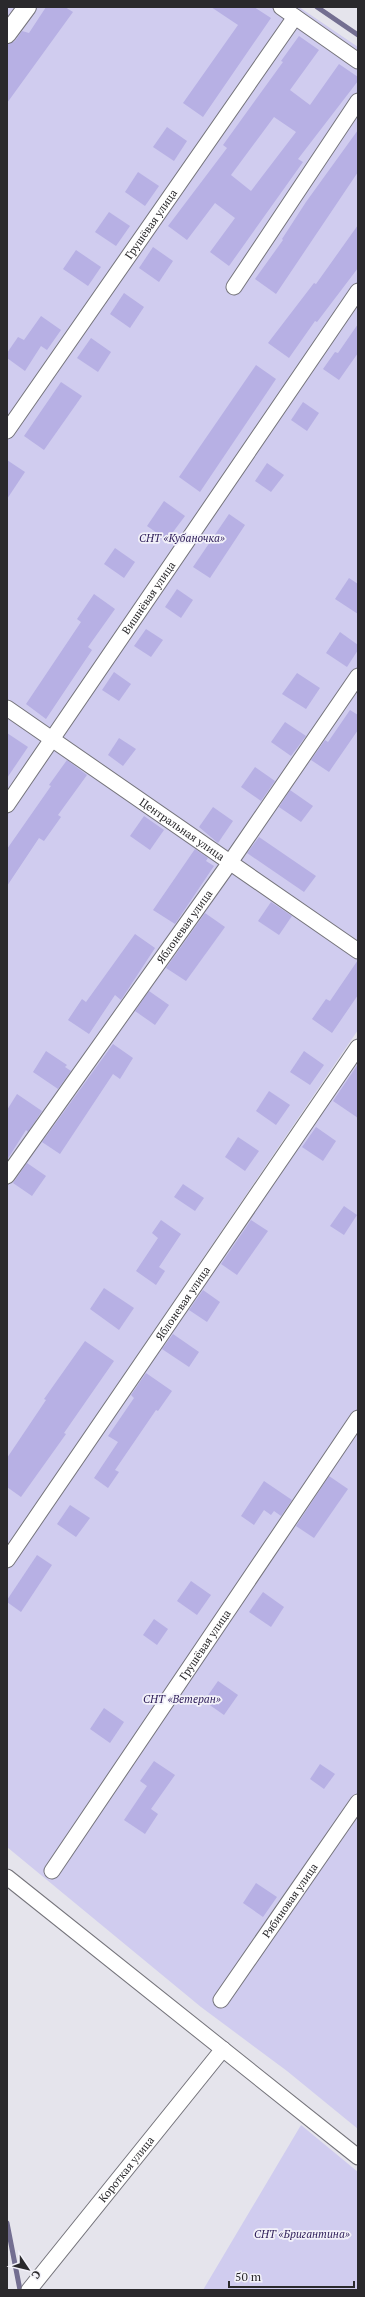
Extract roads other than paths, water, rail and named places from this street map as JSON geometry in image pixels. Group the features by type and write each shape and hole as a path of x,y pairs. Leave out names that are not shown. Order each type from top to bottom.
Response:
{"street":[{"path":"7,34 27,7"},
{"path":"280,7 358,61"},
{"name":"Грушёвая улица","path":"7,431 295,17"},
{"path":"234,287 358,101"},
{"name":"Вишнёвая улица","path":"7,805 53,740 358,291"},
{"name":"Яблоневая улица","path":"7,1176 231,861 358,676"},
{"name":"Центральная улица","path":"7,708 231,861 358,951"},
{"name":"Яблоневая улица","path":"7,1560 358,1047"},
{"name":"Грушёвая улица","path":"52,1871 358,1418"},
{"name":"Рябиновая улица","path":"221,2000 358,1802"},
{"path":"7,1877 358,2157"},
{"name":"Короткая улица","path":"29,2290 223,2049"}],"waterway":[{"path":"317,7 358,35"},
{"path":"7,2223 20,2290"}],"park label":[{"name":"СНТ «Кубаночка»","path":"182,538"},
{"name":"СНТ «Ветеран»","path":"182,1699"},
{"name":"СНТ «Бригантина»","path":"302,2234"}]}
